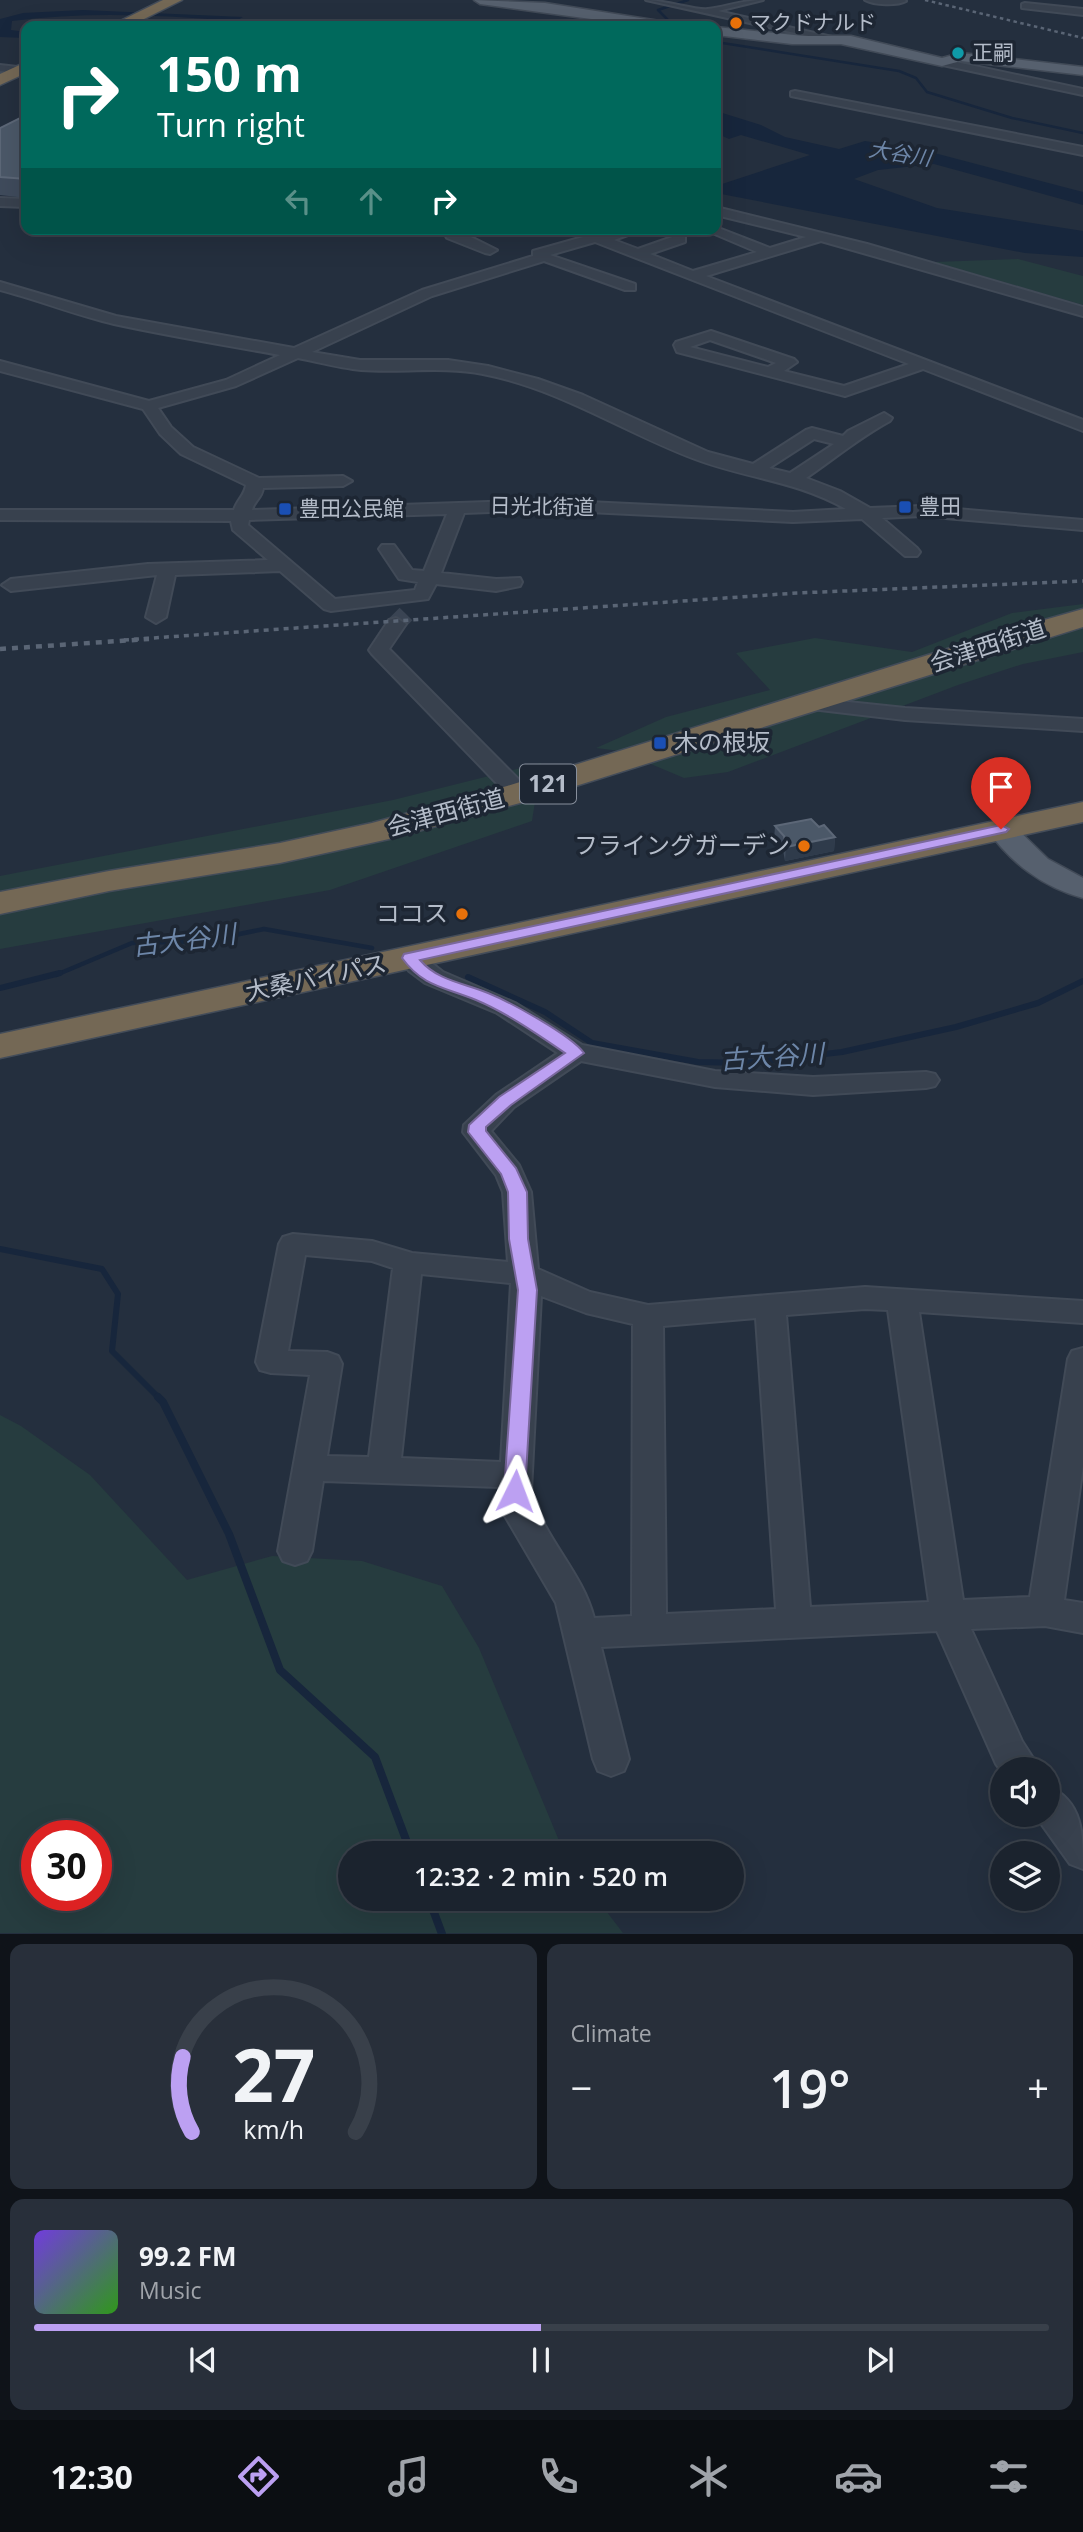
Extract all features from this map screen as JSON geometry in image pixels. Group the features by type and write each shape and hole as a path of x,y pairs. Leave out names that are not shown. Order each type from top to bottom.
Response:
{"highway":[{"path":"129,21 175,0"},
{"path":"140,21 186,0"},
{"path":"0,80 21,72"},
{"path":"0,86 21,73"},
{"name":"会津西街道","path":"0,903 109,881 333,843 519,793 1083,618"},
{"name":"大桑バイパス","path":"0,1062 416,965 1007,837 1083,812"},
{"name":"大桑バイパス","path":"1007,837 1083,830"},
{"name":"大桑バイパス","path":"0,1046 416,965"}],"main road":[{"path":"480,0 533,3 637,21"},
{"path":"721,31 818,41 839,39 944,61 961,57 1083,71"},
{"path":"1007,837 1039,868 1083,889"}],"street":[{"path":"651,0 839,39"},
{"path":"663,0 839,39"},
{"path":"709,10 758,0"},
{"path":"870,0 901,1"},
{"path":"1025,8 1083,12"},
{"path":"944,61 1083,91"},
{"path":"0,68 21,71"},
{"path":"795,94 1083,151"},
{"path":"0,202 21,203"},
{"path":"721,212 928,265 1083,313"},
{"path":"693,275 766,251 837,233"},
{"path":"721,234 766,251"},
{"path":"452,235 491,250"},
{"path":"588,235 1083,426"},
{"path":"614,235 538,254 630,287"},
{"path":"637,254 680,239"},
{"path":"730,263 715,253 745,244"},
{"path":"0,366 149,406 230,383 427,293 544,257"},
{"path":"0,286 116,320 360,365 449,365 484,369 533,382 578,398 702,456 793,479 864,512 911,552"},
{"path":"770,372 789,362 710,335 681,345 682,349 770,372 845,391 924,365"},
{"path":"149,406 162,428 183,447 204,461 229,467 256,483 343,481"},
{"path":"793,479 847,442 854,433 884,418"},
{"path":"756,469 813,433 847,442"},
{"path":"256,483 254,494 245,502 239,526 331,604 425,587 513,582"},
{"name":"日光北街道","path":"0,514 152,518 547,505 793,517 864,512 947,512 1083,524"},
{"path":"457,506 440,557 425,587 379,650 519,793"},
{"path":"388,549 406,575 425,587"},
{"path":"11,585 167,569 284,565"},
{"path":"156,617 167,569"},
{"path":"810,704 905,714 1083,725"},
{"path":"416,965 442,983 482,996 535,1025 576,1053 594,1054 715,1079 813,1086 926,1080"},
{"path":"576,1053 505,1101 477,1125 477,1132 509,1172 517,1192 519,1239 527,1290 515,1491 522,1516 572,1600 611,1759"},
{"path":"295,1551 327,1364 271,1362 293,1244 372,1251 408,1262 524,1275 558,1292 648,1316 865,1298 1083,1312"},
{"path":"384,1470 408,1262"},
{"path":"902,1301 948,1616 1013,1757"},
{"path":"770,1306 794,1623"},
{"path":"648,1316 649,1630"},
{"path":"1045,1611 1083,1359"},
{"path":"309,1468 516,1475"},
{"path":"580,1633 1045,1611 1083,1618"},
{"path":"1060,1819 1083,1851"}],"green space":[{"path":"1018,259 1083,276 1083,305 934,262"},
{"path":"1083,604 1083,652 1023,664 958,685 728,772 684,778 620,751 596,748 666,717 770,690 736,653 815,638 912,652 1012,613"},
{"path":"541,763 532,821 330,890 0,949 0,876 393,800"},
{"path":"0,1415 21,1426 90,1475 187,1580 272,1556 362,1561 442,1586 479,1648 559,1841 338,1841 338,1911 606,1911 623,1933 0,1933"}],"water":[{"path":"83,10 243,17 236,21 124,15 40,18 12,21 11,30 21,31 21,38 0,37 0,19 23,13"},
{"name":"大谷川","path":"721,113 761,125 785,137 839,149 865,141 923,150 1083,192 1083,205 934,164 878,170 854,179 937,208 1083,231 1083,257 1025,253 721,194 721,184 810,155 741,135 729,139 721,135"}],"building":[{"path":"21,118 21,179 0,177 0,128"},
{"path":"811,819 819,827 824,825 835,837 786,847 784,836 775,826"}],"waterway":[{"path":"669,21 658,10 688,0"},
{"path":"721,43 899,71 916,78 927,92 1012,118 1083,133"},
{"name":"古大谷川","path":"56,975 132,943 205,941 264,929 372,948"},
{"name":"古大谷川","path":"0,988 60,973"},
{"name":"古大谷川","path":"468,977 545,1012 592,1043 698,1062 746,1063 842,1052 956,1027 1038,1003 1083,981"},
{"path":"0,1249 102,1269 118,1294 112,1351 163,1402 229,1534 280,1670 375,1757 406,1841"},
{"path":"433,1911 442,1934"}],"tunnel":[{"path":"396,624 406,614"}],"railway":[{"path":"925,0 1083,38"},
{"path":"124,640 797,593 1083,581"},
{"path":"0,649 149,639"}],"place":[{"name":"マクドナルド","path":"736,23"},
{"name":"正嗣","path":"958,53"},
{"name":"豊田","path":"905,507"},
{"name":"豊田公民館","path":"285,509"},
{"name":"木の根坂","path":"660,743"},
{"name":"フライングガーデン","path":"804,846"},
{"name":"ココス","path":"462,914"}],"route":[{"path":"515,1491 527,1290 519,1239 517,1192 509,1172 477,1132 477,1125 505,1101 576,1053 535,1025 482,996 442,983 421,972 410,958 1001,829"}]}
